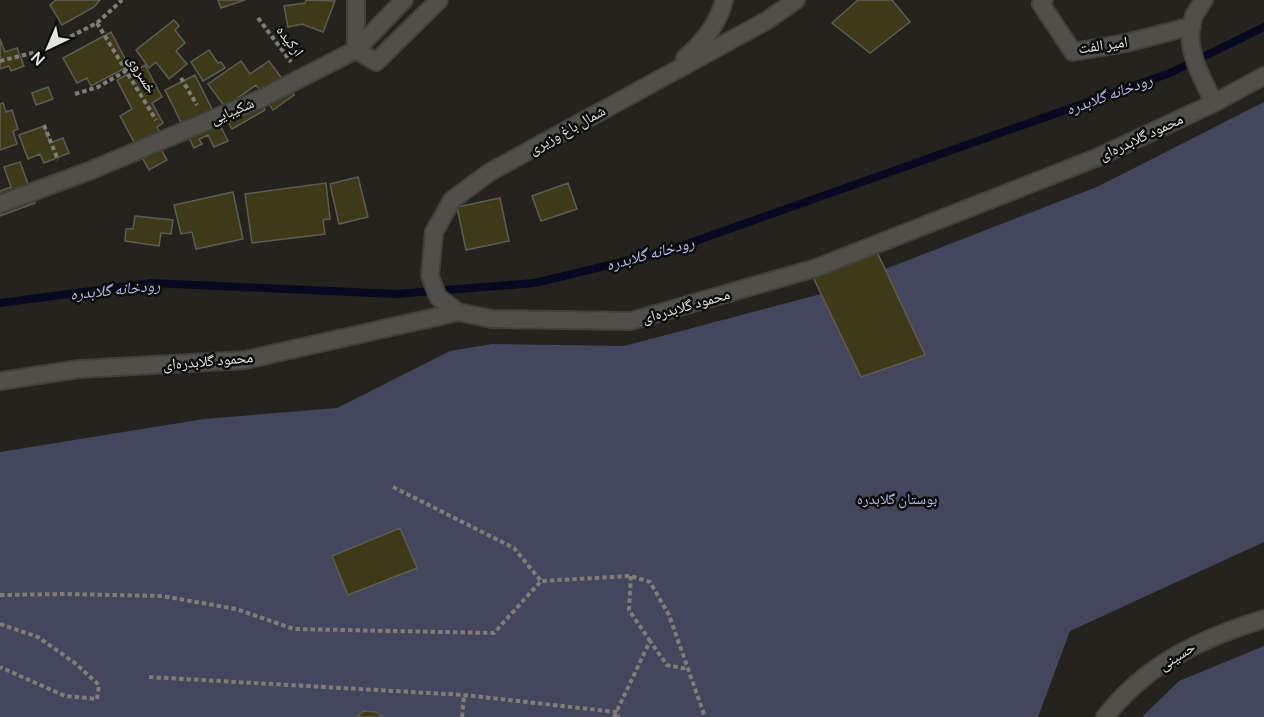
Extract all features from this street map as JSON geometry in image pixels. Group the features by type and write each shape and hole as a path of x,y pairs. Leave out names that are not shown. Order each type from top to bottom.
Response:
{"street":[{"path":"356,0 356,50 376,62 439,0"},
{"name":"شکیبایی","path":"0,204 89,171 258,100 356,50 404,0"},
{"path":"668,75 700,44 722,11 724,0"},
{"name":"شمال باغ وزیری","path":"458,312 438,297 430,276 434,232 452,200 490,172 766,21 796,0"},
{"name":"امیر الفت","path":"1044,0 1041,4 1073,52 1126,43 1192,26"},
{"path":"1204,0 1194,17 1191,45 1201,76 1214,103"},
{"name":"محمود گلابدره‌ای","path":"0,381 79,369 245,360 458,312 492,319 631,321 816,268 1096,158 1214,103 1264,76"},
{"name":"حسینی","path":"1106,717 1142,680 1178,653 1224,631 1264,619"}],"path":[{"path":"0,61 44,50 97,23 122,0"},
{"name":"ارکیده","path":"258,18 302,77"},
{"name":"خسروی","path":"97,23 167,138"},
{"path":"75,94 98,87 126,71"},
{"path":"182,78 207,121"},
{"path":"44,125 60,166"},
{"path":"393,487 514,548 541,581"},
{"path":"631,576 629,610 667,665 688,669"},
{"path":"0,595 162,596 236,609 294,629 494,633 541,581 631,576 650,582 669,615 705,717"},
{"path":"0,624 38,637 75,663 99,685 97,699 65,696 0,667"},
{"path":"614,717 650,641"},
{"path":"149,677 464,695 616,712 620,717"},
{"path":"462,717 464,695"}],"green space":[{"name":"بوستان گلابدره","path":"1264,102 1264,542 1070,631 1038,717 0,717 0,452 204,419 337,408 450,351 492,344 624,346 821,294 1099,186"},
{"path":"1264,646 1264,717 1142,717 1179,681"}],"building":[{"path":"56,0 100,0 94,7 62,25 50,5"},
{"path":"218,0 245,0 221,8"},
{"path":"306,0 335,1 323,32 302,24 288,27 284,6 305,3"},
{"path":"858,0 892,0 910,22 870,53 832,23"},
{"path":"174,20 179,26 175,30 185,43 176,51 187,64 169,79 156,62 149,68 136,50"},
{"path":"111,32 129,66 91,86 87,78 77,83 63,58"},
{"path":"0,39 5,52 17,48 24,66 11,71 9,66 0,69"},
{"path":"209,50 218,63 221,62 225,68 203,81 191,62"},
{"path":"241,61 250,74 269,61 294,95 273,110 256,85 225,107 208,84"},
{"path":"145,65 162,97 152,103 163,123 157,127 163,138 157,142 167,160 149,170 120,116 132,109 117,80"},
{"path":"195,75 228,141 214,147 208,135 199,139 202,144 194,148 165,90"},
{"path":"48,87 53,99 36,105 32,93"},
{"path":"255,91 265,110 232,129 221,110"},
{"path":"3,103 6,112 12,110 18,129 13,131 17,144 0,150 0,104"},
{"path":"44,126 50,143 63,138 69,153 44,163 40,154 28,159 19,135"},
{"path":"20,162 35,203 0,216 0,191 11,187 4,167"},
{"path":"358,177 368,217 339,224 330,184"},
{"path":"326,183 330,219 323,220 325,234 252,243 245,194"},
{"path":"568,183 577,209 541,221 532,196"},
{"path":"233,192 243,239 196,249 192,232 181,234 174,205"},
{"path":"500,198 509,241 466,250 457,207"},
{"path":"135,216 173,220 171,234 161,233 159,246 125,241 126,229 133,229"},
{"path":"877,252 925,355 861,377 813,277"},
{"path":"400,528 417,568 348,595 332,556"},
{"path":"364,711 376,712 383,717 356,717"}],"waterway":[{"name":"رودخانه گلابدره","path":"0,303 152,283 395,294 535,283 667,251 1170,73 1264,27"}]}
